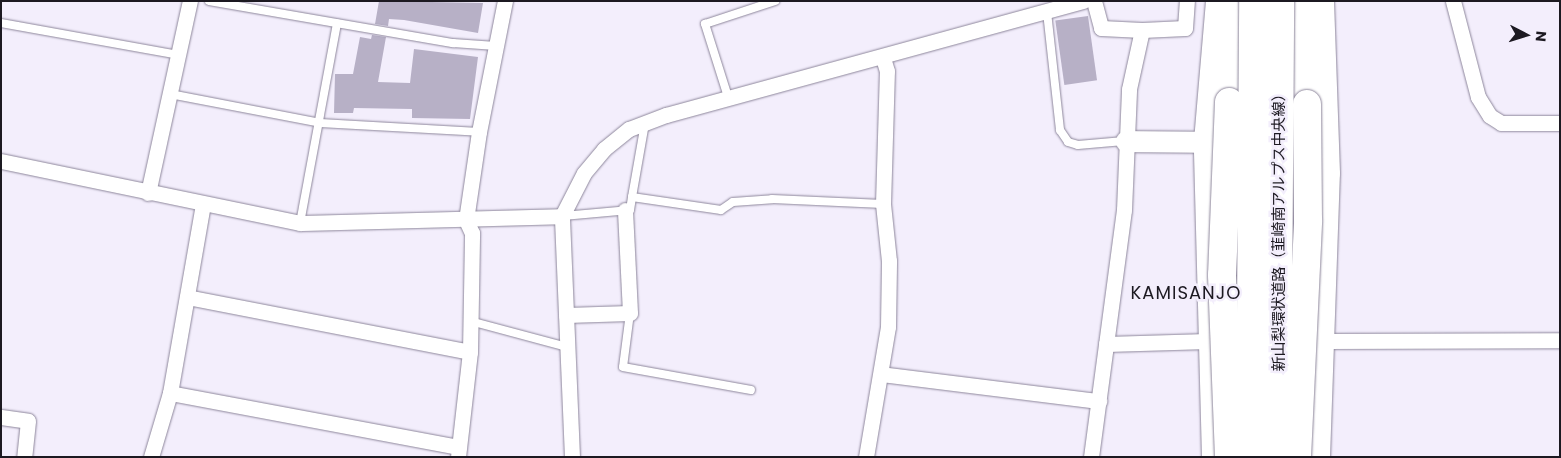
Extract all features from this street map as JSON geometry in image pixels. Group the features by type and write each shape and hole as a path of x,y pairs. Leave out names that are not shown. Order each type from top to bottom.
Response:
{"highway":[{"path":"1229,457 1222,222 1237,1"},
{"name":"新山梨環状道路（韮崎南アルプス中央線）","path":"1250,457 1253,1"},
{"name":"新山梨環状道路（韮崎南アルプス中央線）","path":"1277,457 1280,1"},
{"path":"1297,457 1309,159 1300,1"}],"street":[{"path":"148,193 190,1"},
{"path":"170,393 458,452 470,352 472,233 466,220 479,132 506,1"},
{"path":"572,457 562,216 584,173 604,149 629,129 645,123 1084,1"},
{"path":"1094,1 1101,28 1142,30 1185,28 1187,1"},
{"path":"1212,457 1204,141 1216,1"},
{"path":"1319,457 1329,145 1324,1"},
{"path":"1453,1 1478,96 1490,116 1501,123 1560,123"},
{"path":"1091,457 1124,210 1129,89 1142,30"},
{"path":"866,457 888,327 889,261 884,204 887,71 883,58"},
{"path":"1126,141 1204,141 1329,145"},
{"path":"1,162 300,223 562,216"},
{"path":"151,457 170,393 203,204"},
{"path":"566,314 630,313 629,204"},
{"path":"187,297 470,352"},
{"path":"1324,341 1560,340"},
{"path":"1106,344 1208,341"},
{"path":"881,374 1098,400"},
{"path":"1,417 28,421 24,457"}],"lane":[{"path":"209,1 453,43 496,46"},
{"path":"729,100 705,24 775,1"},
{"path":"1047,12 1060,130 1068,142 1078,146 1126,141"},
{"path":"1,23 178,55"},
{"path":"300,223 337,23"},
{"path":"170,94 320,123 479,132"},
{"path":"629,204 645,123"},
{"path":"562,216 629,204 721,210 733,202 772,199 884,204"},
{"path":"630,313 623,367 751,390"},
{"path":"470,321 567,347"}],"building":[{"path":"379,1 483,3 478,33 404,20 389,19 388,26 375,24"},
{"path":"1088,16 1097,80 1064,85 1055,21"},
{"path":"372,35 386,37 378,82 410,83 414,49 478,57 470,119 412,118 412,109 354,108 353,113 334,113 335,74 353,74 360,37 371,39"}],"district":[{"name":"KAMISANJO","path":"1186,293"}]}
